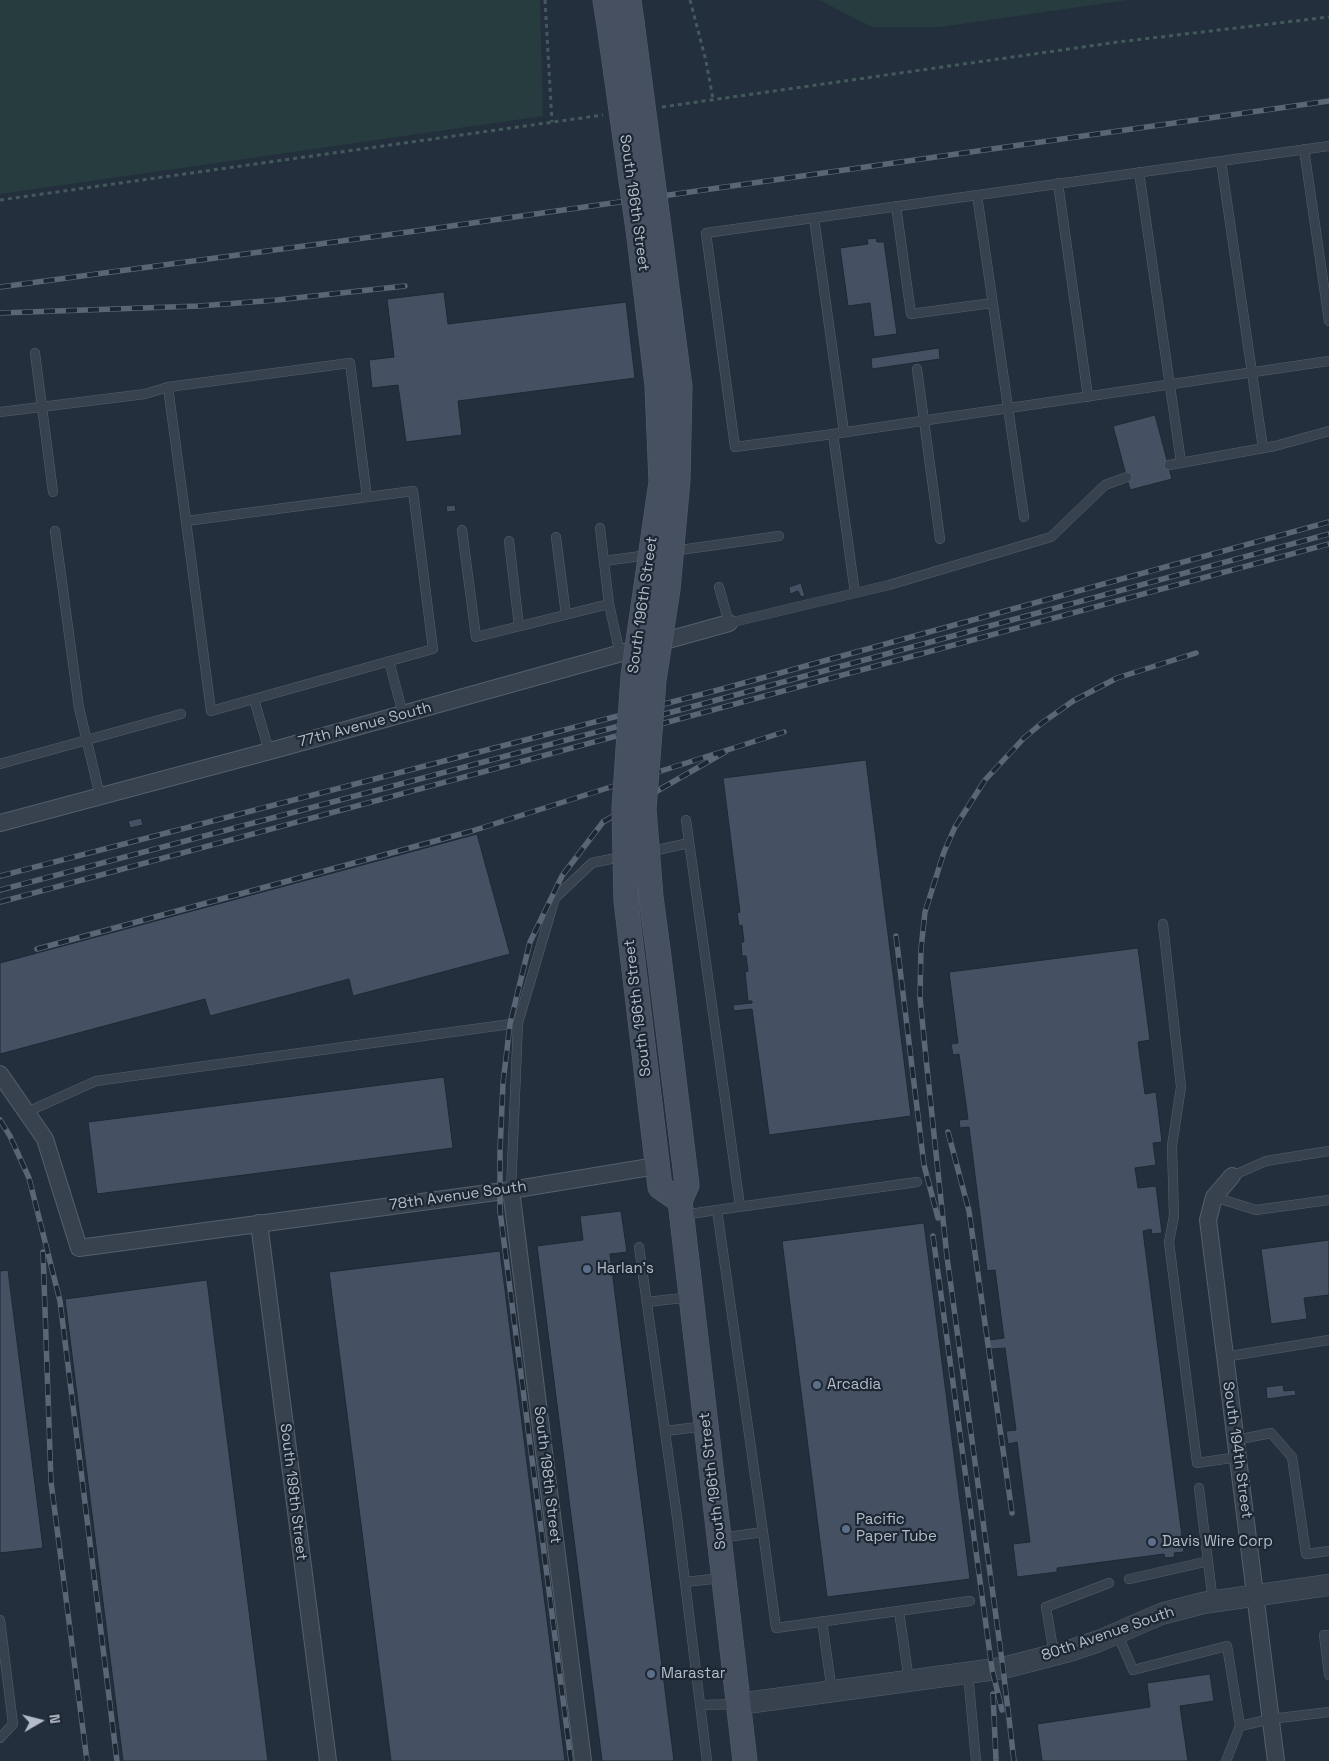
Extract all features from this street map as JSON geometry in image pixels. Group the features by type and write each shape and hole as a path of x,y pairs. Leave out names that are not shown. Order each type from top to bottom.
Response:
{"main road":[{"name":"South 196th Street","path":"605,0 639,237 657,386 660,482 633,676 624,808 626,900 656,1166 660,1187 681,1208"},
{"name":"South 196th Street","path":"631,11 680,387 678,480 668,589 654,680 644,809 651,897 687,1185 681,1208 740,1704 745,1761"}],"street":[{"name":"77th Avenue South","path":"0,823 403,714 729,623"},
{"path":"0,1074 27,1112"},
{"name":"78th Avenue South","path":"27,1112 45,1139 79,1248 511,1190 656,1166"},
{"name":"South 194th Street","path":"1232,1176 1214,1197 1208,1220 1276,1761"},
{"name":"South 198th Street","path":"511,1190 583,1761"},
{"name":"South 199th Street","path":"259,1223 328,1761"},
{"name":"80th Avenue South","path":"740,1704 1003,1668 1099,1641 1161,1614 1256,1594 1329,1585"}],"lane":[{"path":"1329,146 706,233 735,447 1329,361"},
{"path":"1304,149 1329,321"},
{"path":"1221,161 1263,448"},
{"path":"1139,172 1181,462"},
{"path":"1058,184 1088,397"},
{"path":"977,195 1024,517"},
{"path":"896,206 911,314 992,303"},
{"path":"814,218 844,432"},
{"path":"35,353 53,492"},
{"path":"0,412 145,394 168,387 350,363 367,497"},
{"path":"917,369 940,538"},
{"path":"168,387 211,711 433,649 413,491 186,521"},
{"path":"1169,465 1263,448 1329,431"},
{"path":"833,434 855,593"},
{"path":"719,586 729,623 888,585 1051,537 1105,485 1126,477"},
{"path":"600,528 609,604 620,654"},
{"path":"462,530 476,637 609,604"},
{"path":"55,531 79,708 100,796"},
{"path":"604,561 779,536"},
{"path":"556,537 566,615"},
{"path":"508,540 519,626"},
{"path":"389,661 403,714"},
{"path":"254,699 268,751"},
{"path":"0,764 181,714"},
{"path":"686,820 740,1206"},
{"path":"640,853 689,843"},
{"path":"511,1190 518,1023 555,898 592,863 631,855"},
{"path":"1163,924 1181,1088 1172,1146 1174,1216 1169,1242 1197,1463 1238,1457"},
{"path":"27,1112 96,1081 518,1023"},
{"path":"1232,1176 1266,1161 1329,1151"},
{"path":"681,1208 717,1210 917,1182"},
{"path":"1214,1197 1256,1210 1329,1200"},
{"path":"717,1210 776,1628 970,1601"},
{"path":"639,1246 685,1582 707,1761"},
{"path":"647,1302 692,1297"},
{"path":"1224,1357 1329,1340"},
{"path":"665,1431 707,1426"},
{"path":"1236,1440 1271,1434 1292,1457 1306,1554 1329,1551"},
{"path":"1199,1488 1213,1602"},
{"path":"720,1538 763,1532"},
{"path":"1129,1579 1208,1561"},
{"path":"685,1582 724,1577"},
{"path":"1054,1654 1046,1607 1109,1583"},
{"path":"899,1611 909,1682"},
{"path":"0,1620 13,1724 0,1738"},
{"path":"822,1621 832,1692"},
{"path":"1117,1633 1133,1670 1227,1646 1240,1726 1226,1761"},
{"path":"1329,1634 1324,1635 1329,1675"},
{"path":"968,1673 976,1761"},
{"path":"701,1705 740,1704"},
{"path":"1240,1726 1271,1719 1329,1712"}],"path":[{"path":"545,0 552,122"},
{"path":"690,0 714,99"},
{"path":"656,107 1118,42 1329,17"},
{"path":"0,200 609,114"}],"green space":[{"path":"0,0 540,0 543,116 0,194"},
{"path":"819,0 1128,0 940,27 872,27"}],"building":[{"path":"876,238 877,242 884,242 897,334 874,337 870,303 848,306 840,248 868,244 867,239"},
{"path":"444,292 448,324 626,302 635,378 458,401 462,435 406,442 398,385 372,388 369,360 394,357 387,299"},
{"path":"939,348 940,359 872,369 871,358"},
{"path":"1155,415 1172,479 1130,490 1113,426"},
{"path":"455,505 456,511 447,512 446,506"},
{"path":"801,583 805,596 801,597 798,591 790,594 789,587"},
{"path":"866,760 911,1116 769,1135 752,1009 734,1011 733,1005 752,1003 752,1001 748,1001 745,972 748,971 746,956 742,956 741,942 744,942 742,925 739,926 737,913 740,912 723,778"},
{"path":"141,818 143,825 130,828 128,821"},
{"path":"477,834 510,954 353,996 349,979 210,1016 205,999 0,1054 0,963"},
{"path":"1138,948 1150,1040 1138,1042 1145,1094 1156,1092 1162,1142 1153,1143 1156,1165 1135,1168 1138,1188 1156,1186 1162,1233 1152,1234 1151,1229 1143,1231 1184,1552 1174,1553 1175,1557 1165,1558 1164,1554 1057,1568 1057,1572 1017,1577 1013,1544 1030,1542 1017,1442 1008,1444 1006,1431 1016,1430 1005,1348 991,1349 989,1340 1004,1338 995,1270 987,1271 969,1127 960,1128 959,1120 968,1119 959,1054 953,1055 951,1044 958,1043 949,972"},
{"path":"444,1077 453,1148 97,1194 88,1122"},
{"path":"621,1211 627,1252 610,1254 674,1761 602,1761 537,1246 583,1240 580,1216"},
{"path":"924,1223 970,1579 827,1597 782,1241"},
{"path":"1329,1240 1329,1295 1304,1298 1307,1319 1271,1324 1261,1249"},
{"path":"500,1251 565,1761 391,1761 329,1272"},
{"path":"8,1270 43,1548 0,1553 0,1271"},
{"path":"207,1280 268,1761 123,1761 65,1299"},
{"path":"1283,1385 1284,1391 1295,1390 1296,1395 1267,1399 1266,1387"},
{"path":"1210,1674 1214,1701 1180,1706 1188,1761 1042,1761 1037,1724 1150,1707 1147,1683"}],"railway":[{"path":"0,287 423,230 1329,101"},
{"path":"0,313 199,306 277,300 405,286"},
{"path":"0,876 722,689 1329,522"},
{"path":"0,890 691,707 1329,534"},
{"path":"0,902 1329,544"},
{"path":"1014,1761 947,1257 927,1068 920,998 921,949 925,912 944,852 955,827 985,780 1024,738 1073,701 1117,678 1196,653"},
{"path":"37,949 472,831 784,732"},
{"path":"571,1761 500,1211 503,1083 510,1024 530,942 562,876 603,822 725,752"},
{"path":"896,936 924,1165 938,1218"},
{"path":"0,1120 10,1136 29,1178 60,1301 117,1761"},
{"path":"948,1132 969,1211 1012,1513"},
{"path":"933,1236 992,1669 1002,1710"},
{"path":"43,1252 51,1482 87,1761"},
{"path":"993,1694 996,1760"}],"place":[{"name":"Harlan's","path":"587,1269"},
{"name":"Arcadia","path":"817,1385"},
{"name":"Pacific Paper Tube","path":"846,1529"},
{"name":"Davis Wire Corp","path":"1152,1542"},
{"name":"Marastar","path":"651,1674"}]}
